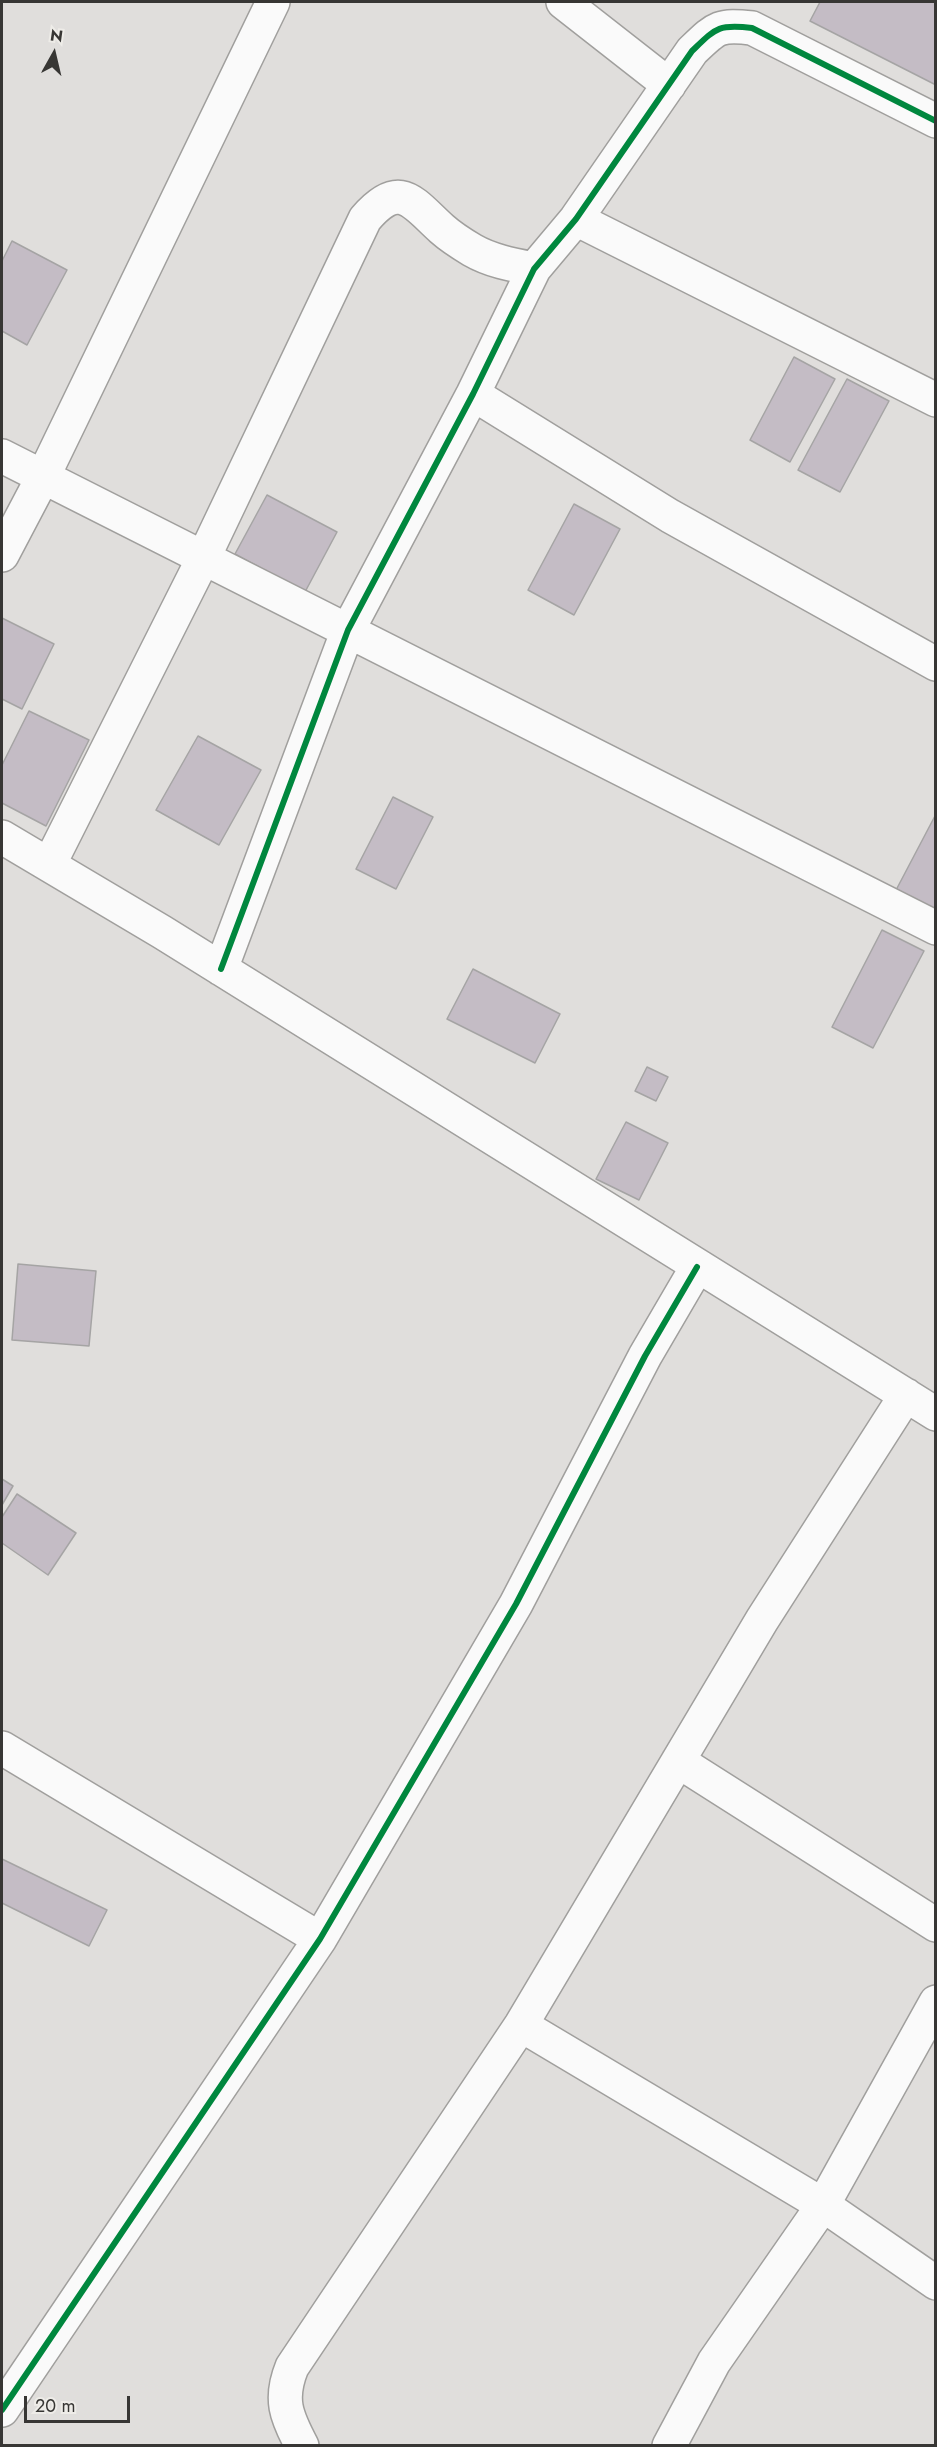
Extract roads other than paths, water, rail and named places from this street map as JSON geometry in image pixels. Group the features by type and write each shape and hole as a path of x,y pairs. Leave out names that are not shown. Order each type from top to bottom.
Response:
{"street":[{"path":"2,555 43,477 273,2"},
{"path":"563,2 669,85"},
{"path":"221,969 348,630 473,394 534,269 576,219 692,51 710,34 726,25 752,28 936,121"},
{"path":"49,865 203,559 365,219 377,205 405,198 419,205 443,230 473,251 496,261 534,269"},
{"path":"576,219 936,400"},
{"path":"473,394 670,516 936,664"},
{"path":"2,456 936,928"},
{"path":"2,837 221,969 936,1414"},
{"path":"2,2410 320,1939 516,1604 645,1356 697,1267"},
{"path":"302,2445 284,2406 285,2386 292,2367 521,2025 762,1620 906,1395"},
{"path":"2,1748 320,1939"},
{"path":"678,1761 936,1925"},
{"path":"669,2445 714,2362 823,2205 936,2002"},
{"path":"521,2025 823,2205 936,2283"}]}
